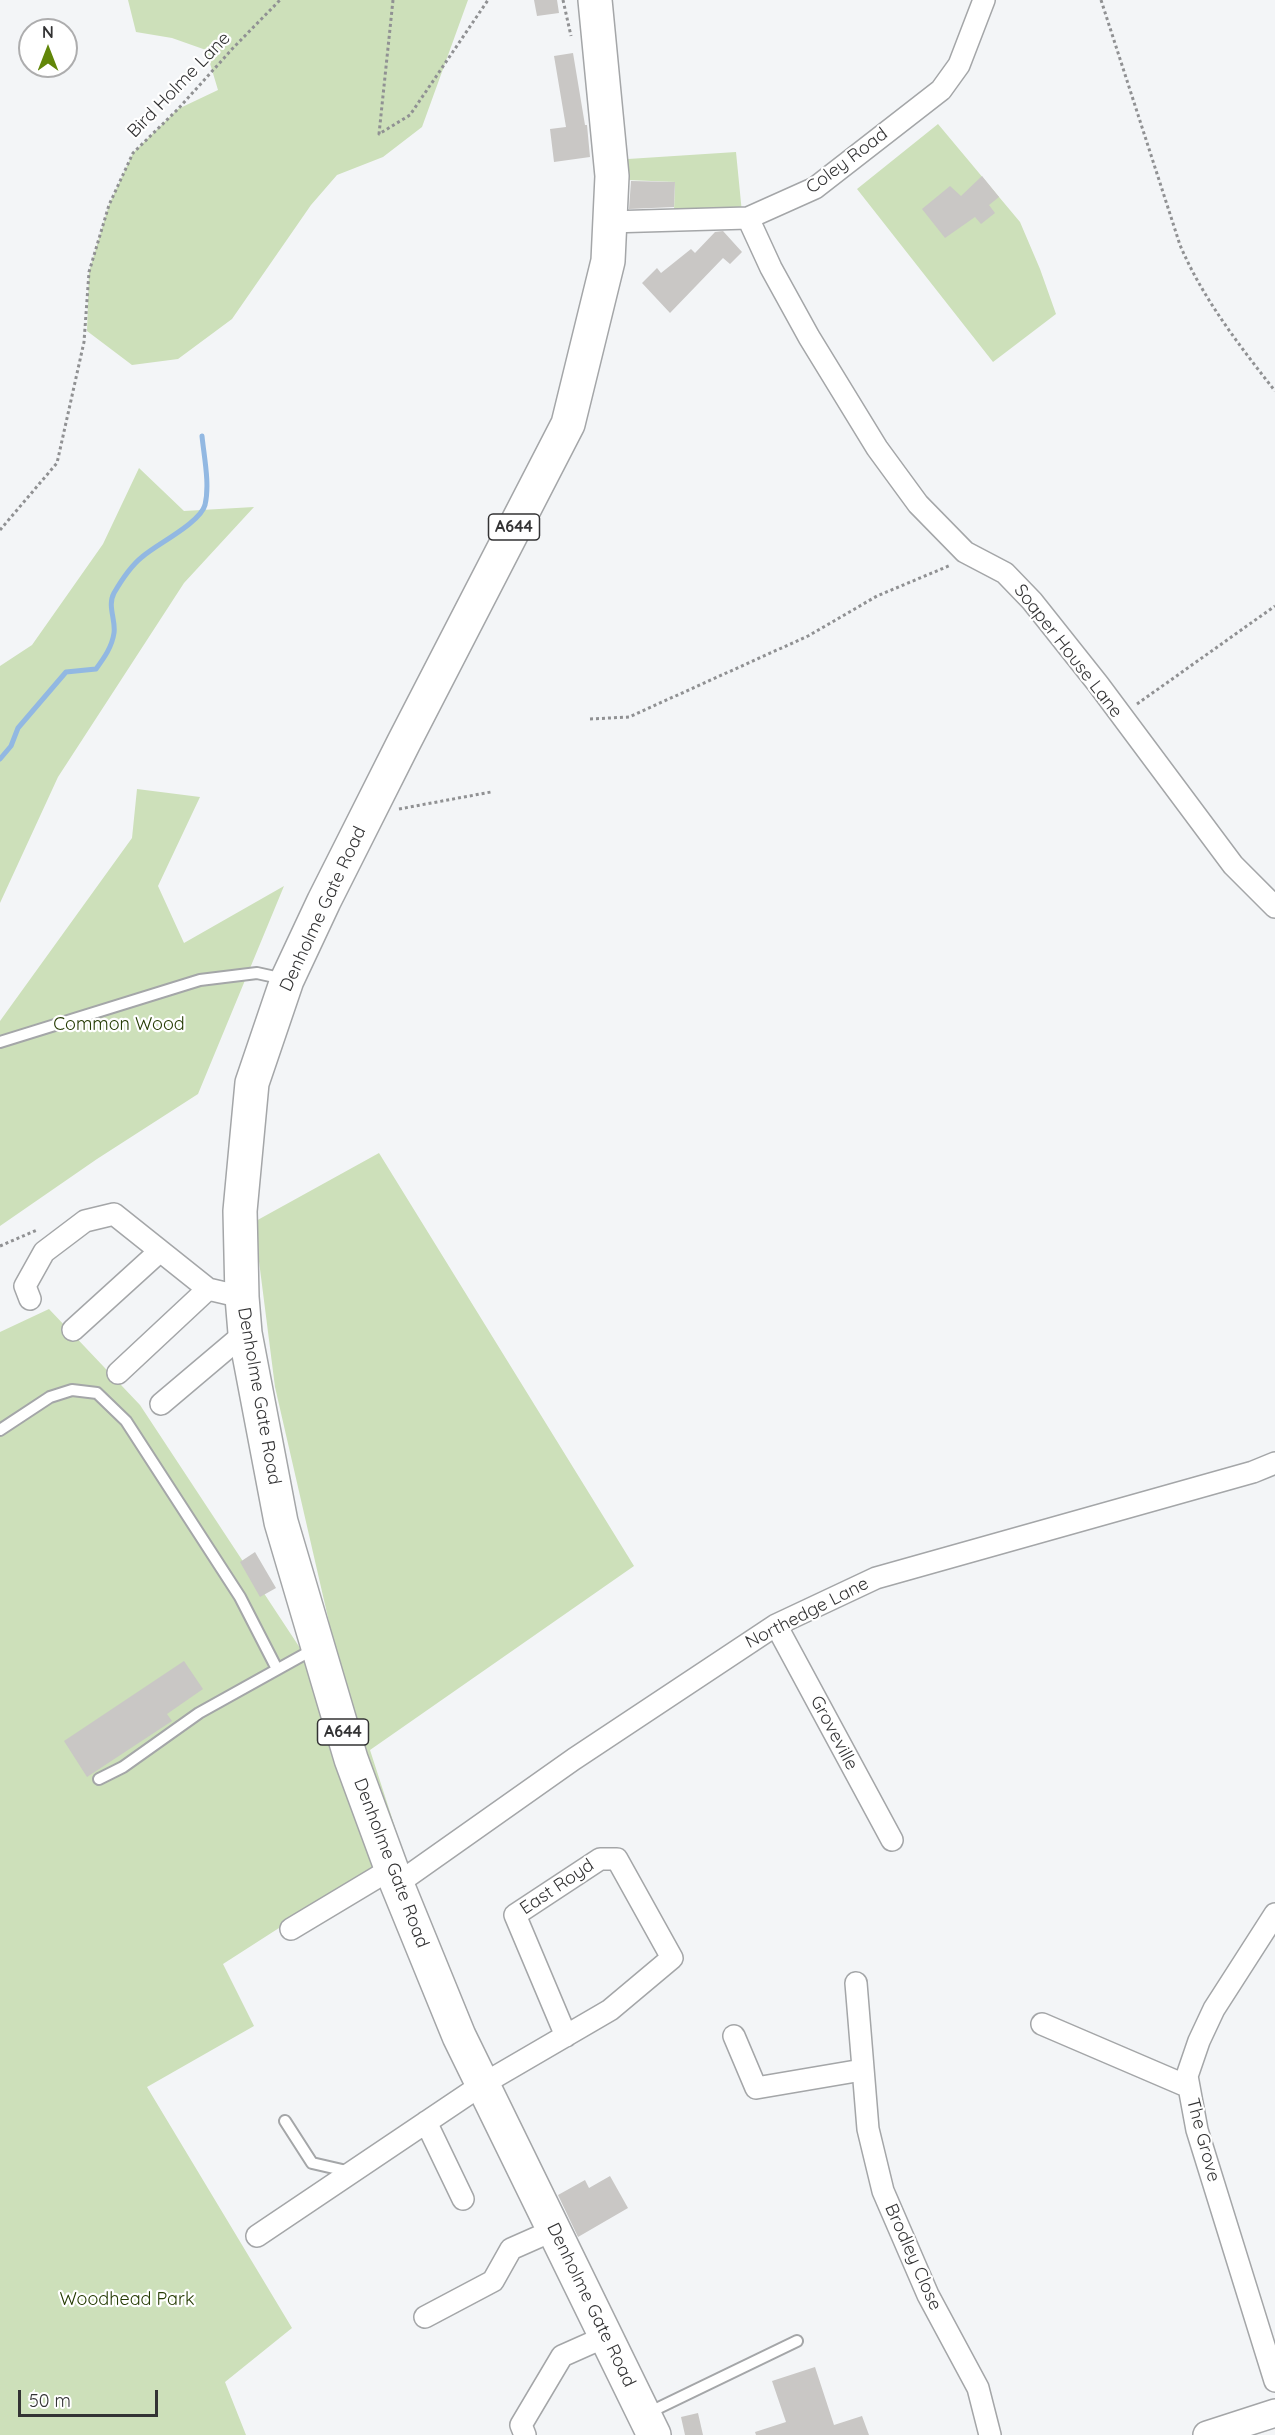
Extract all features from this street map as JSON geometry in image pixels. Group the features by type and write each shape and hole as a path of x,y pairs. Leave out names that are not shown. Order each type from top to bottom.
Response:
{"main road":[{"name":"Denholme Gate Road","path":"595,0 612,176 608,261 568,424 367,815 288,980 252,1083 240,1211 245,1333 281,1522 351,1759 394,1877 459,2036 650,2425"}],"street":[{"name":"Coley Road","path":"609,222 748,218 815,188 941,90 959,65 984,0"},
{"name":"Soaper House Lane","path":"748,218 771,268 809,337 877,448 918,504 966,552 1005,573 1017,584 1098,684 1233,865 1275,907"},
{"path":"30,1299 25,1286 44,1252 85,1221 114,1214 208,1289 242,1297"},
{"path":"73,1330 160,1251"},
{"path":"118,1373 208,1289"},
{"path":"161,1404 245,1333"},
{"name":"Northedge Lane","path":"291,1929 394,1877 776,1626 876,1578 1253,1472 1275,1463"},
{"name":"Groveville","path":"776,1626 892,1840"},
{"name":"East Royd","path":"600,1859 617,1859 672,1958 610,2010 566,2036 515,1915 600,1859"},
{"name":"The Grove","path":"1275,1914 1214,2009 1199,2041 1187,2076 1197,2130 1275,2380"},
{"name":"Brodley Close","path":"856,1983 868,2129 884,2191 928,2295 978,2388 990,2435"},
{"path":"1042,2024 1190,2088"},
{"path":"257,2236 483,2084 566,2036"},
{"path":"735,2036 756,2088 862,2070"},
{"path":"426,2122 463,2199"},
{"path":"425,2317 493,2281 510,2248 554,2230"},
{"path":"525,2435 521,2425 562,2356 607,2336"},
{"path":"1207,2435 1275,2413"}],"lane":[{"path":"0,1042 200,980 256,973 288,980"},
{"path":"0,1430 50,1397 72,1390 97,1393 126,1421 240,1597 277,1669"},
{"path":"99,1779 123,1767 199,1713 317,1647"},
{"path":"285,2121 312,2163 352,2172"},
{"path":"650,2425 797,2341"}],"path":[{"name":"Bird Holme Lane","path":"0,530 57,463 84,342 89,272 109,204 133,153 178,109 234,46 280,0"},
{"path":"393,0 379,134 410,115 488,0"},
{"path":"1101,0 1180,245 1193,276 1232,336 1275,391"},
{"path":"590,719 629,717 808,636 877,596 958,562 966,552"},
{"path":"1120,716 1275,606"},
{"path":"367,815 491,792"}],"green space":[{"path":"128,0 468,0 422,127 383,157 337,175 311,205 232,319 178,359 132,365 87,331 89,272 109,205 133,153 178,109 218,90 206,50 172,38 136,32"},
{"path":"938,124 1020,222 1056,314 993,362 857,189"},
{"path":"736,152 742,213 674,210 675,182 628,180 628,159"},
{"path":"139,468 184,511 254,507 184,583 58,777 0,903 0,666 32,645 103,544"},
{"name":"Common Wood","path":"137,789 200,797 158,886 184,943 284,886 198,1094 97,1159 0,1226 0,1021 132,838"},
{"name":"Woodhead Park","path":"379,1153 634,1566 370,1750 402,1849 223,1964 254,2026 147,2087 292,2328 225,2382 246,2435 0,2435 0,1332 49,1309 140,1405 300,1648 329,1622 275,1387 254,1222"}],"building":[{"path":"534,0 557,0 559,13 537,16"},
{"path":"573,53 585,125 587,125 590,157 554,162 550,129 566,127 554,56"},
{"path":"982,176 999,197 989,205 995,213 981,224 975,217 945,238 922,209 950,186 961,196"},
{"path":"631,181 675,182 674,207 629,209"},
{"path":"723,231 742,252 730,264 723,258 670,313 642,283 657,268 661,273 691,249 695,253 715,232"},
{"path":"255,1552 276,1588 260,1597 240,1562"},
{"path":"184,1661 203,1689 167,1714 172,1721 87,1777 64,1741"},
{"path":"610,2176 628,2208 578,2237 558,2195 585,2180 589,2188"},
{"path":"815,2367 834,2425 862,2416 869,2435 756,2435 755,2432 786,2422 772,2381"},
{"path":"698,2413 703,2435 685,2435 681,2417"}],"waterway":[{"path":"0,759 11,746 18,728 66,672 96,669 102,661 110,648 114,633 112,598 131,569 142,557 187,526 201,512 205,505 207,488 202,436"}]}
